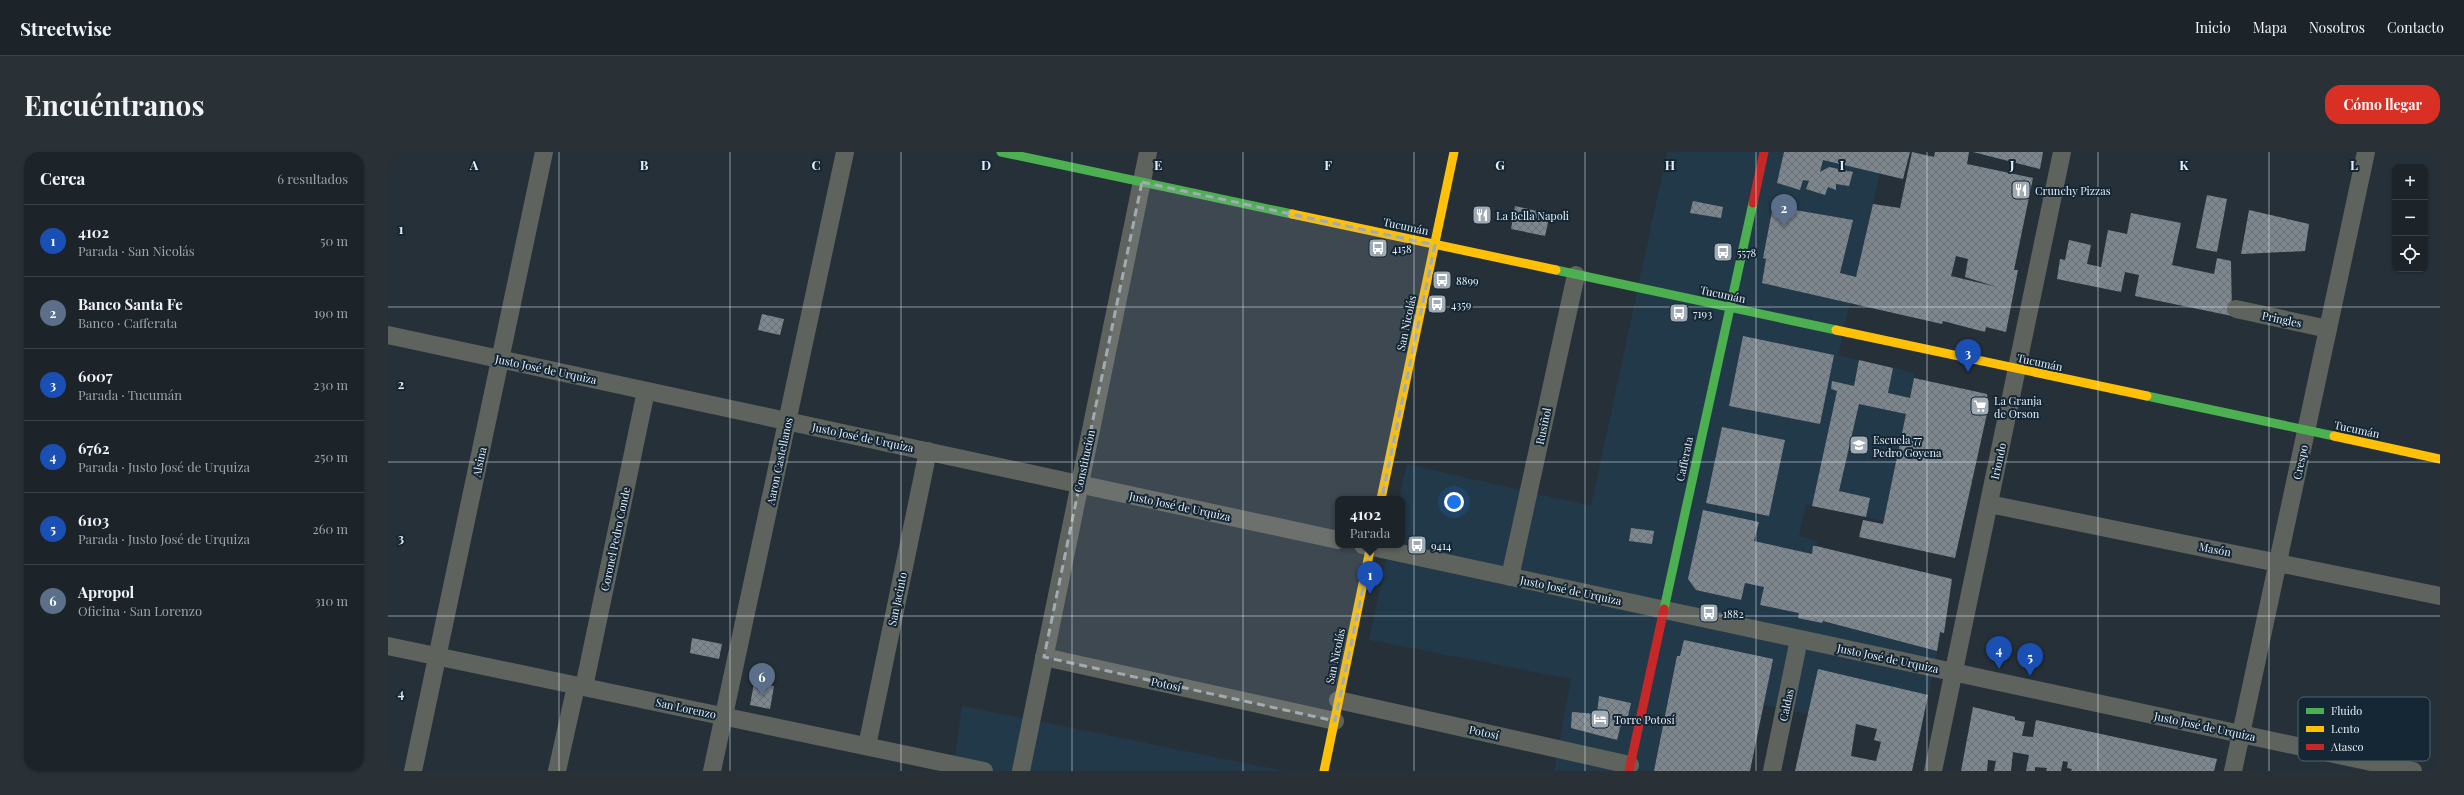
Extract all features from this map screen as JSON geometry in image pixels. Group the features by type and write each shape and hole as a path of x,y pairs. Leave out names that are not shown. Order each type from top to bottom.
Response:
{"street":[{"name":"Alsina","path":"413,771 544,152"},
{"name":"Aaron Castellanos","path":"712,771 845,152"},
{"name":"Tucumán","path":"1001,152 2440,459"},
{"name":"Constitución","path":"1021,771 1148,152"},
{"name":"San Nicolás","path":"1382,496 1454,152"},
{"name":"Cafferata","path":"1629,768 1764,152"},
{"name":"Iriondo","path":"1933,771 2062,152"},
{"name":"Crespo","path":"2233,771 2366,152"},
{"name":"Rusiñol","path":"1510,577 1576,275"},
{"name":"Pringles","path":"2236,309 2328,329"},
{"name":"Justo José de Urquiza","path":"388,335 1335,539"},
{"name":"Coronel Pedro Conde","path":"557,771 580,686 646,391"},
{"name":"San Jacinto","path":"867,746 928,451"},
{"name":"Masón","path":"1989,504 2440,596"},
{"name":"San Nicolás","path":"1324,771 1368,548"},
{"name":"Justo José de Urquiza","path":"1377,548 2298,747"},
{"name":"Caldas","path":"1772,771 1799,639"},
{"name":"San Lorenzo","path":"388,646 984,771"},
{"name":"Potosí","path":"1044,657 1334,721"},
{"name":"Potosí","path":"1338,700 1629,768"},
{"name":"Justo José de Urquiza","path":"2358,761 2393,769 2413,771"}],"highlighted area":[{"path":"1142,182 1435,245 1335,721 1044,657"}],"shaded area":[{"path":"1667,152 1885,152 1838,355 1915,373 1883,521 1806,504 1799,536 1817,541 1817,546 1952,579 1920,737 1748,702 1714,771 1554,771 1571,679 1369,640 1388,548 1405,548 1405,496 1400,496 1407,464 1591,506"},
{"path":"962,706 1255,765 1287,771 953,771"}],"building":[{"path":"1784,152 1910,152 1903,179 1823,160 1820,172 1829,167 1853,172 1849,186 1836,184 1836,190 1828,187 1825,195 1806,189 1809,181 1803,180 1800,190 1777,183"},
{"path":"1912,152 1934,157 1935,152 1969,152 1967,164 2033,178 2014,270 2018,270 2006,332 1986,327 1985,332 1943,321 1942,324 1762,283 1766,259 1763,258 1773,206 1853,220 1840,273 1856,277 1873,204 1900,208","holes":["1956,256 1968,259 1965,277 1997,287 1951,276"]},
{"path":"1973,152 2043,152 2040,169"},
{"path":"2207,195 2227,199 2217,252 2196,248"},
{"path":"1693,201 1723,207 1721,218 1690,213"},
{"path":"1515,206 1550,214 1545,236 1511,229"},
{"path":"2249,210 2309,224 2305,251 2241,254"},
{"path":"2131,213 2181,223 2172,265 2214,274 2217,258 2231,261 2232,316 2135,296 2139,275 2125,272 2121,292 2057,279 2060,259 2065,260 2069,240 2091,245 2087,264 2101,267 2108,230 2127,234"},
{"path":"762,314 784,319 780,335 758,330"},
{"path":"1743,336 1834,355 1820,424 1729,406"},
{"path":"1859,360 1893,368 1888,393 1910,398 1914,378 1987,394 1988,409 1955,558 1859,537 1863,520 1883,524 1906,414 1859,404 1839,491 1870,498 1866,517 1812,506 1837,391 1831,389 1832,381 1854,386"},
{"path":"1722,427 1785,440 1769,516 1706,503"},
{"path":"1703,510 1759,522 1754,541 1812,554 1813,546 1816,546 1952,579 1944,633 1940,632 1937,651 1823,621 1822,623 1798,618 1799,613 1760,605 1764,587 1745,583 1741,600 1696,590 1688,579"},
{"path":"1631,528 1654,531 1652,544 1629,541"},
{"path":"692,638 722,644 719,659 690,653"},
{"path":"1684,640 1773,659 1750,771 1654,771 1677,656 1680,656"},
{"path":"1818,669 1928,695 1912,771 1795,771","holes":["1856,724 1877,729 1874,740 1881,742 1876,761 1851,756"]},
{"path":"754,683 774,686 770,709 750,705"},
{"name":"Torre Potosí","path":"1599,696 1631,703 1626,725 1621,724 1617,740 1571,728 1572,712 1597,714"},
{"path":"1973,707 2015,717 2015,720 2025,722 2022,736 2033,737 2036,720 2217,759 2214,771 2071,771 2072,769 2067,768 2068,762 2063,761 2061,771 2046,771 2047,768 2035,767 2035,771 2026,771 2029,755 2013,752 2011,771 1994,771 1996,761 1988,760 1987,771 1961,771"}],"traffic: fast":[{"path":"1001,152 1292,214"},
{"path":"1664,609 1753,203"},
{"path":"1556,270 1836,330"},
{"path":"2147,396 2334,436"}],"traffic: slow":[{"path":"1382,496 1454,152"},
{"path":"1292,214 1556,270"},
{"path":"1836,330 2147,396"},
{"path":"2334,436 2440,459"},
{"path":"1324,771 1370,548"}],"traffic: jam":[{"path":"1753,203 1764,152"},
{"path":"1629,771 1664,609"}],"place":[{"name":"Crunchy Pizzas","path":"2021,190"},
{"name":"La Bella Napoli","path":"1482,215"},
{"name":"Banco Santa Fe","path":"1784,227"},
{"name":"4158","path":"1378,248"},
{"name":"5578","path":"1723,252"},
{"name":"8899","path":"1442,280"},
{"name":"4359","path":"1437,304"},
{"name":"7193","path":"1679,313"},
{"name":"6007","path":"1968,372"},
{"name":"La Granja de Orson","path":"1980,406"},
{"name":"Escuela 77 Pedro Goyena","path":"1859,445"},
{"name":"9414","path":"1417,545"},
{"name":"4102","path":"1370,594"},
{"name":"1882","path":"1709,613"},
{"name":"6762","path":"1999,669"},
{"name":"6103","path":"2030,676"},
{"name":"Apropol","path":"762,696"},
{"name":"Torre Potosí","path":"1600,719"}]}
